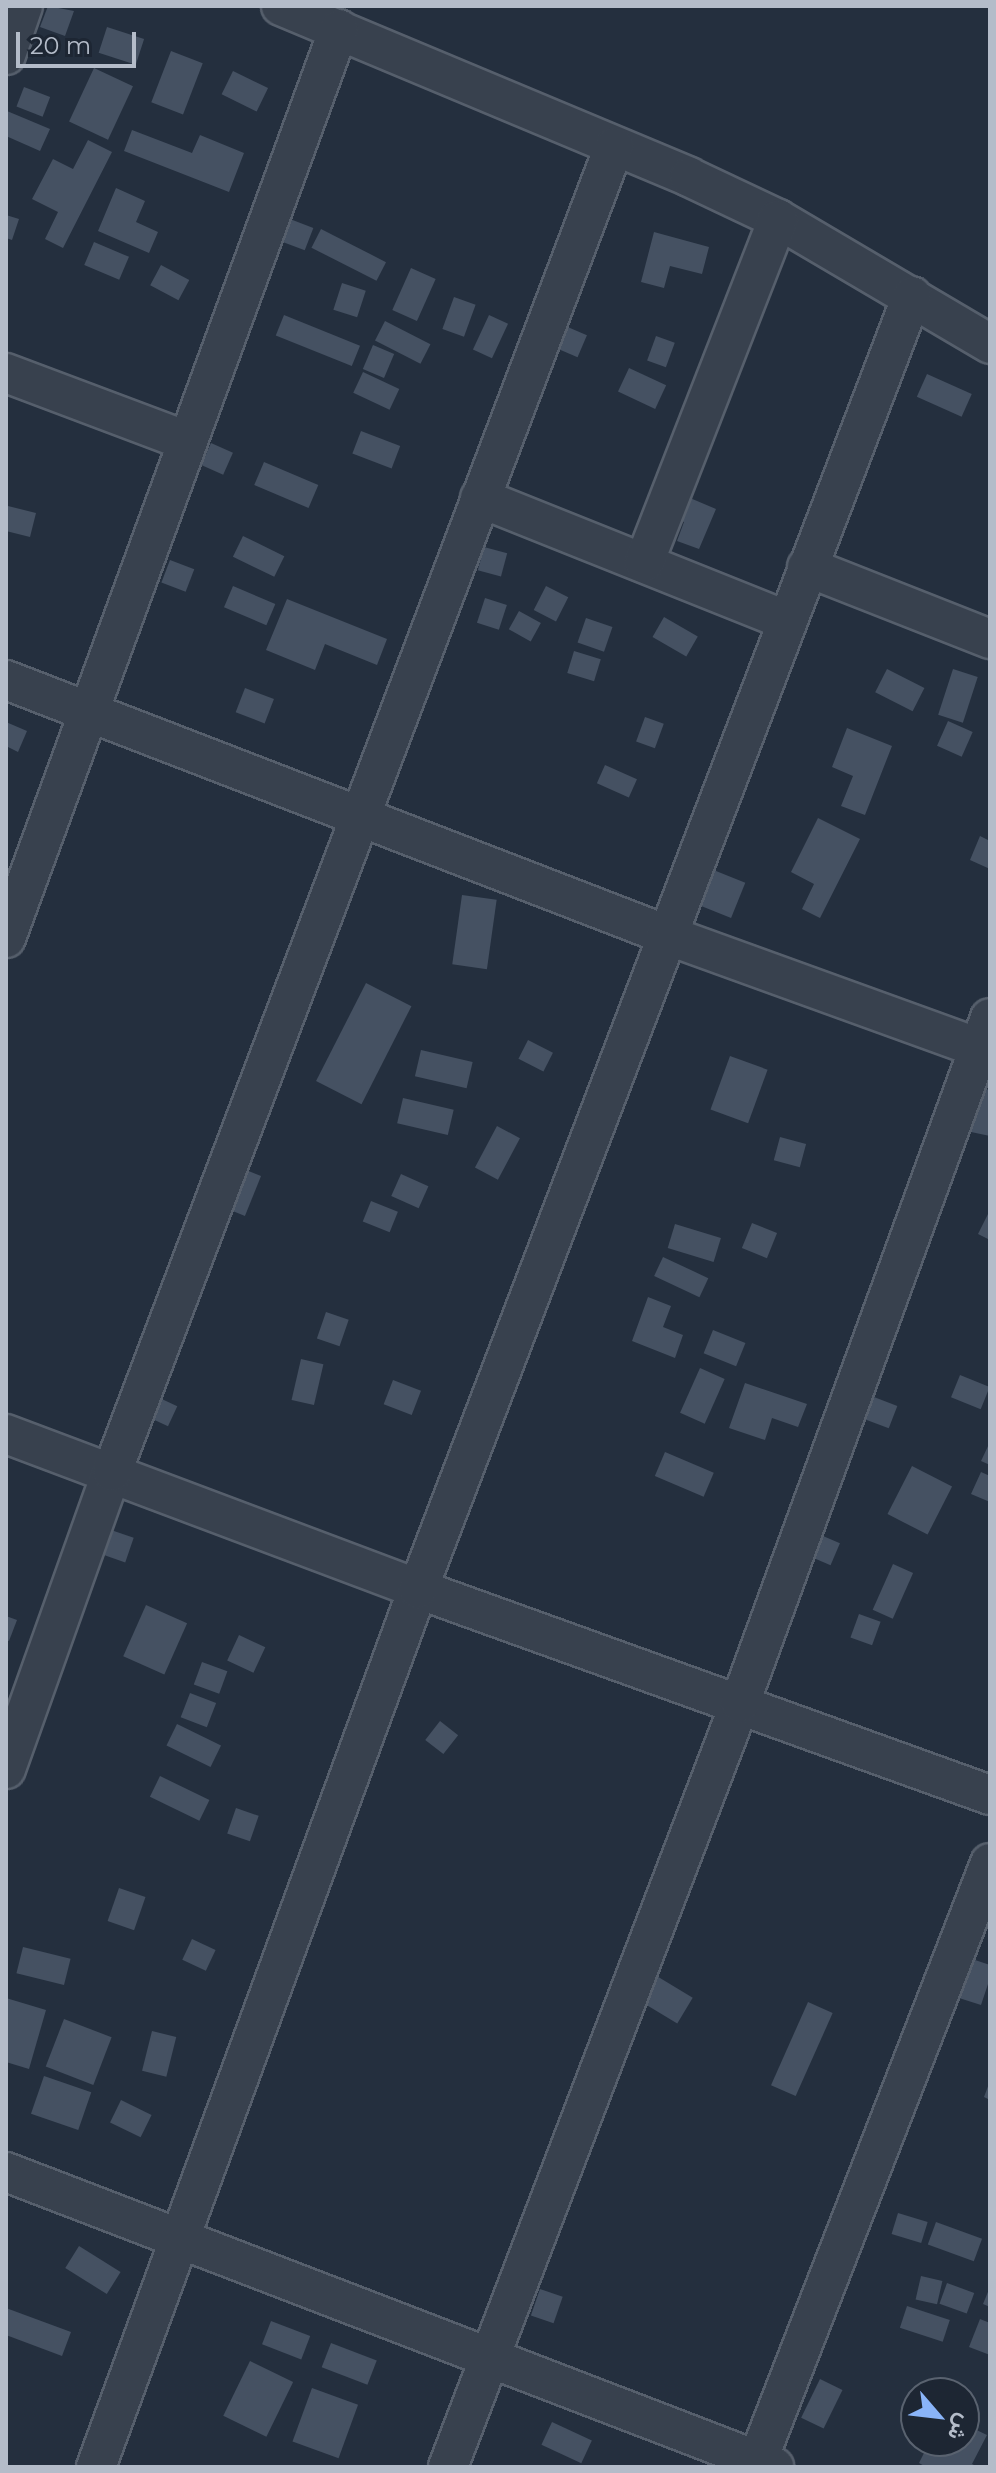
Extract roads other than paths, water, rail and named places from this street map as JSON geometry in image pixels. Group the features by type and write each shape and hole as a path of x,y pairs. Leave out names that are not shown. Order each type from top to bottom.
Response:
{"street":[{"path":"6,55 23,6"},
{"path":"281,6 689,177 778,219 990,344"},
{"path":"6,938 339,29"},
{"path":"6,1769 112,1472 614,147"},
{"path":"644,563 778,219"},
{"path":"96,2467 418,1589 912,296"},
{"path":"6,373 187,441"},
{"path":"480,498 787,621"},
{"path":"807,567 990,639"},
{"path":"6,680 667,935 986,1039 740,1703 448,2467"},
{"path":"6,1434 418,1589 990,1795"},
{"path":"6,2172 489,2356 762,2465 990,1863"}]}
